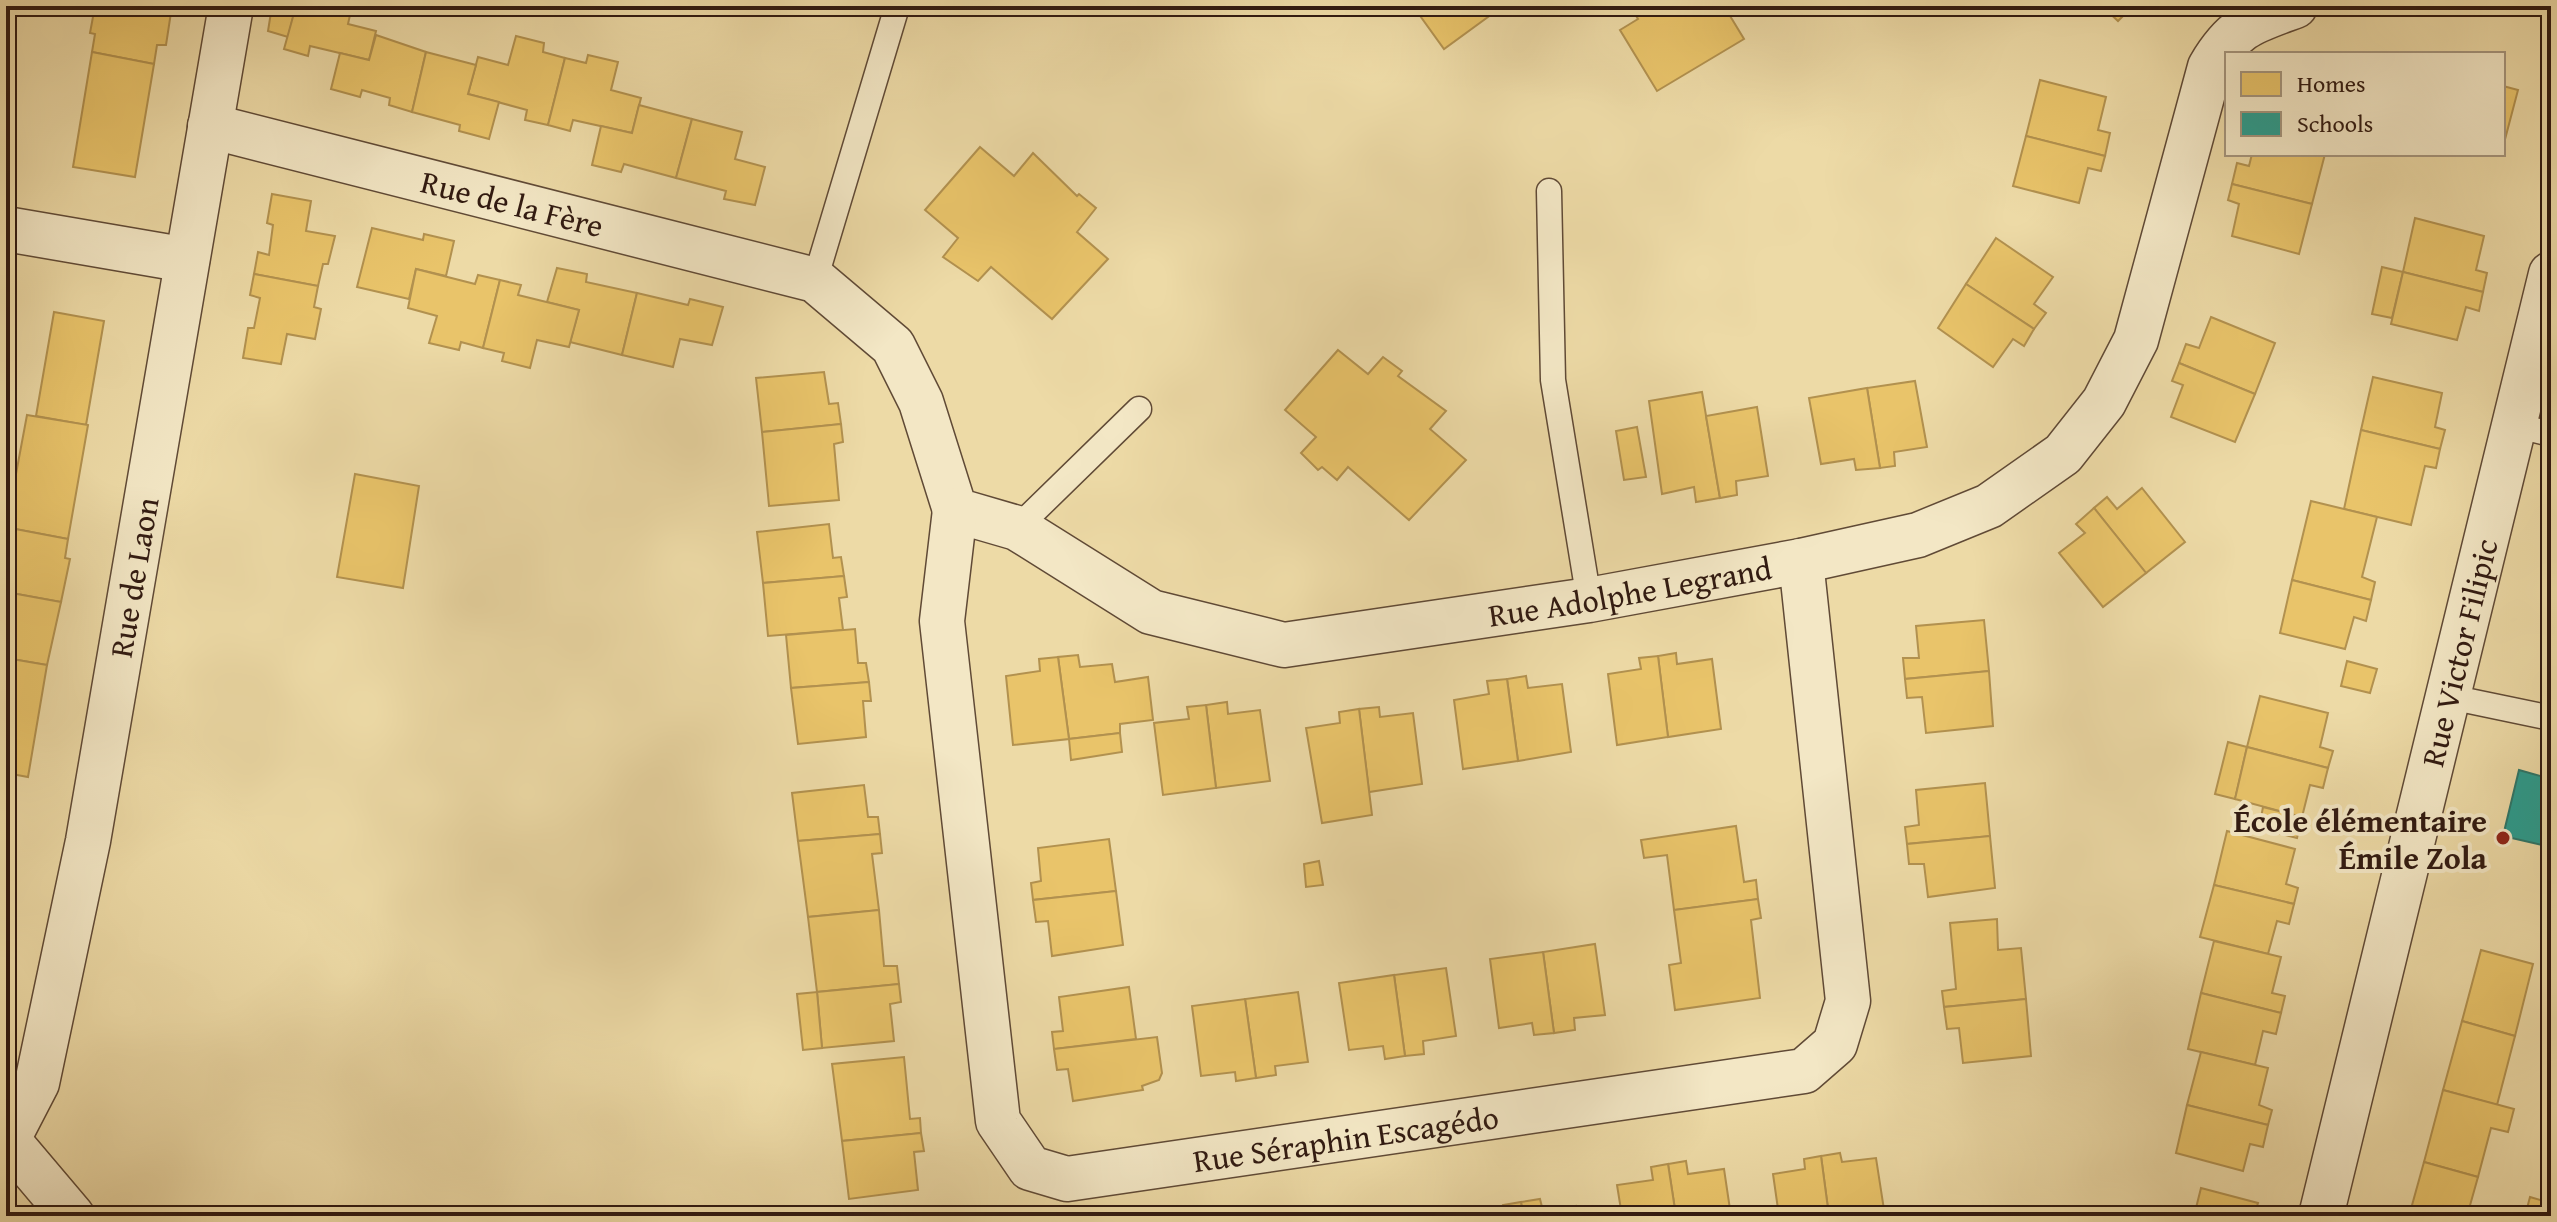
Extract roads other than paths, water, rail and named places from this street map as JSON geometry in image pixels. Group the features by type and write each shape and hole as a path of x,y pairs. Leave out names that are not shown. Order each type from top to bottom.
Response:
{"street":[{"name":"Rue de Laon","path":"7,1139 37,1083 88,841 231,6"},
{"name":"Rue Adolphe Legrand","path":"955,510 1017,528 1151,612 1284,645 1589,600 1801,561 1918,535 1989,506 2063,454 2104,402 2136,340 2210,67 2228,38 2258,19 2295,6"},
{"name":"Rue de la Fère","path":"210,126 815,280"},
{"path":"6,229 187,260"},
{"name":"Rue Victor Filipic","path":"2321,1216 2450,697 2533,430 2551,274"},
{"path":"815,280 893,346 921,402 955,510"},
{"name":"Rue Séraphin Escagédo","path":"955,510 942,621 998,1121 1030,1168 1067,1179 1804,1071 1835,1044 1848,1001 1801,561"},
{"path":"7,1139 72,1216"}],"lane":[{"path":"815,280 895,7"},
{"path":"1549,191 1553,380 1589,600"},
{"path":"1017,528 1139,409"},
{"path":"2450,697 2551,718"}],"place":[{"name":"École élémentaire Émile Zola","path":"2503,838"}]}
